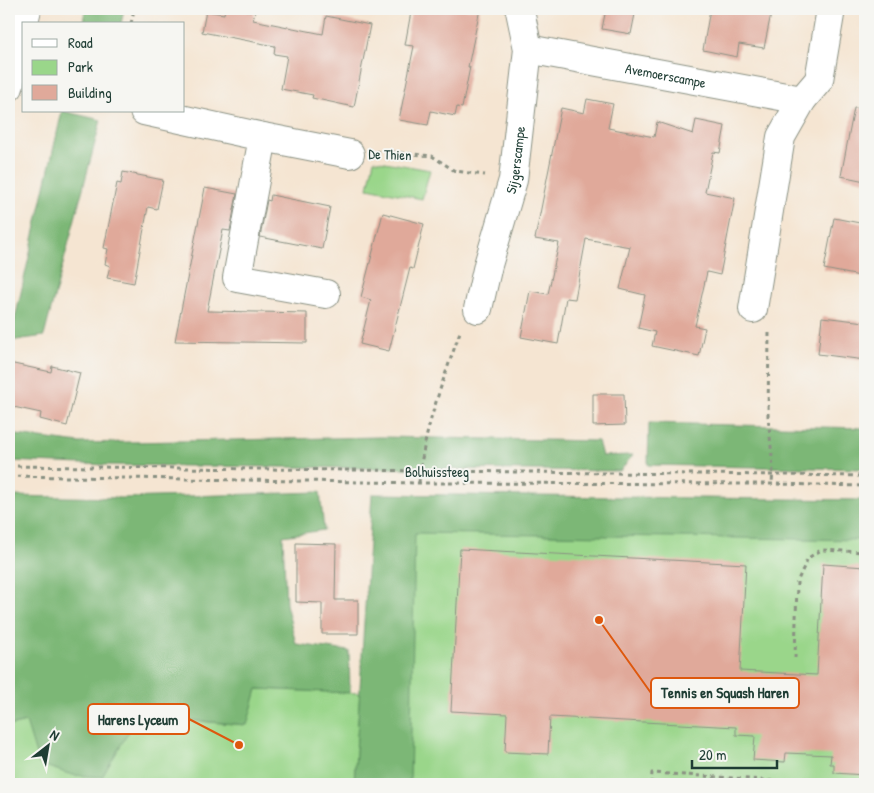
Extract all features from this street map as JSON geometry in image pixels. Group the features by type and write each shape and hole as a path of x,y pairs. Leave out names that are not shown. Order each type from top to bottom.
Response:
{"street":[{"path":"24,22 27,9"},
{"name":"Sijgerscampe","path":"478,309 488,265 513,180 528,49 521,9"},
{"path":"753,309 781,137 802,100 819,80 831,9"},
{"path":"22,30 9,85 22,87"},
{"name":"Avemoerscampe","path":"528,49 802,100"},
{"name":"De Thien","path":"149,112 350,154"},
{"path":"263,137 237,278 326,294"}],"path":[{"path":"131,22 134,9"},
{"name":"De Thien","path":"350,154 383,152 432,156 455,171 513,180"},
{"path":"419,482 427,432 464,320 478,309"},
{"path":"753,309 769,325 768,416 773,475 772,484"},
{"path":"9,466 865,476"},
{"name":"Bolhuissteeg","path":"9,476 865,486"},
{"path":"796,658 797,582 808,558 821,550 865,552"},
{"path":"651,784 652,773 826,784"}],"green space":[{"path":"85,9 124,9 121,22 83,22"},
{"path":"62,112 101,120 44,336 10,341"},
{"path":"374,160 430,170 422,199 368,188"},
{"path":"649,423 865,428 865,469 648,465"},
{"path":"9,434 80,443 381,437 598,441 602,456 633,455 620,471 106,465 9,461"},
{"path":"320,492 324,530 283,536 286,604 296,644 349,651 350,693 257,689 247,725 138,716 102,777 72,775 39,764 26,722 9,726 9,496 123,498"},
{"path":"372,494 865,500 865,540 415,533 410,784 354,784"},
{"path":"403,510 865,523 865,784 387,784"},
{"path":"257,689 360,693 354,784 9,784 9,726 26,722 138,716 246,725"}],"building":[{"path":"225,9 255,12 253,20 323,34 326,16 370,25 354,107 312,98 313,95 281,89 287,56 274,54 275,46 202,32 206,11 224,14"},
{"path":"418,9 480,9 462,108 457,107 455,116 431,111 428,125 399,120 414,46 405,45 411,12 417,13"},
{"path":"606,9 636,9 631,34 602,29"},
{"path":"710,9 772,9 764,48 739,44 737,57 703,50"},
{"path":"587,99 613,104 608,128 654,137 657,122 693,134 696,120 725,126 720,153 713,152 705,192 735,198 720,275 707,272 695,326 705,328 699,356 652,346 655,332 638,328 645,295 620,289 630,247 586,239 575,299 566,298 558,344 521,337 530,291 548,294 559,243 535,239 561,108 584,113"},
{"path":"854,108 865,109 865,181 841,176"},
{"path":"123,172 163,180 157,209 148,207 134,283 107,278 110,266 105,264 108,249 104,248 117,183 121,184"},
{"path":"205,188 237,194 230,231 223,230 207,311 307,313 307,343 175,341"},
{"path":"271,195 330,207 322,249 260,237 267,200 270,201"},
{"path":"383,213 424,224 413,269 410,268 389,351 360,344 371,300 361,297"},
{"path":"834,218 865,224 865,277 824,269"},
{"path":"822,317 865,322 865,360 818,354"},
{"path":"9,363 51,372 52,366 80,373 67,426 40,419 41,413 9,406"},
{"path":"593,394 624,394 625,425 593,426"},
{"path":"296,543 336,544 335,600 358,600 358,634 322,634 322,603 296,602"},
{"path":"460,549 746,564 740,671 817,675 823,564 865,567 865,775 834,773 834,764 830,764 831,755 786,753 785,762 753,760 755,736 736,735 736,727 550,717 548,754 505,752 507,714 451,711"}],"place":[{"name":"Tennis en Squash Haren","path":"599,620"},
{"name":"Harens Lyceum","path":"239,745"}]}
